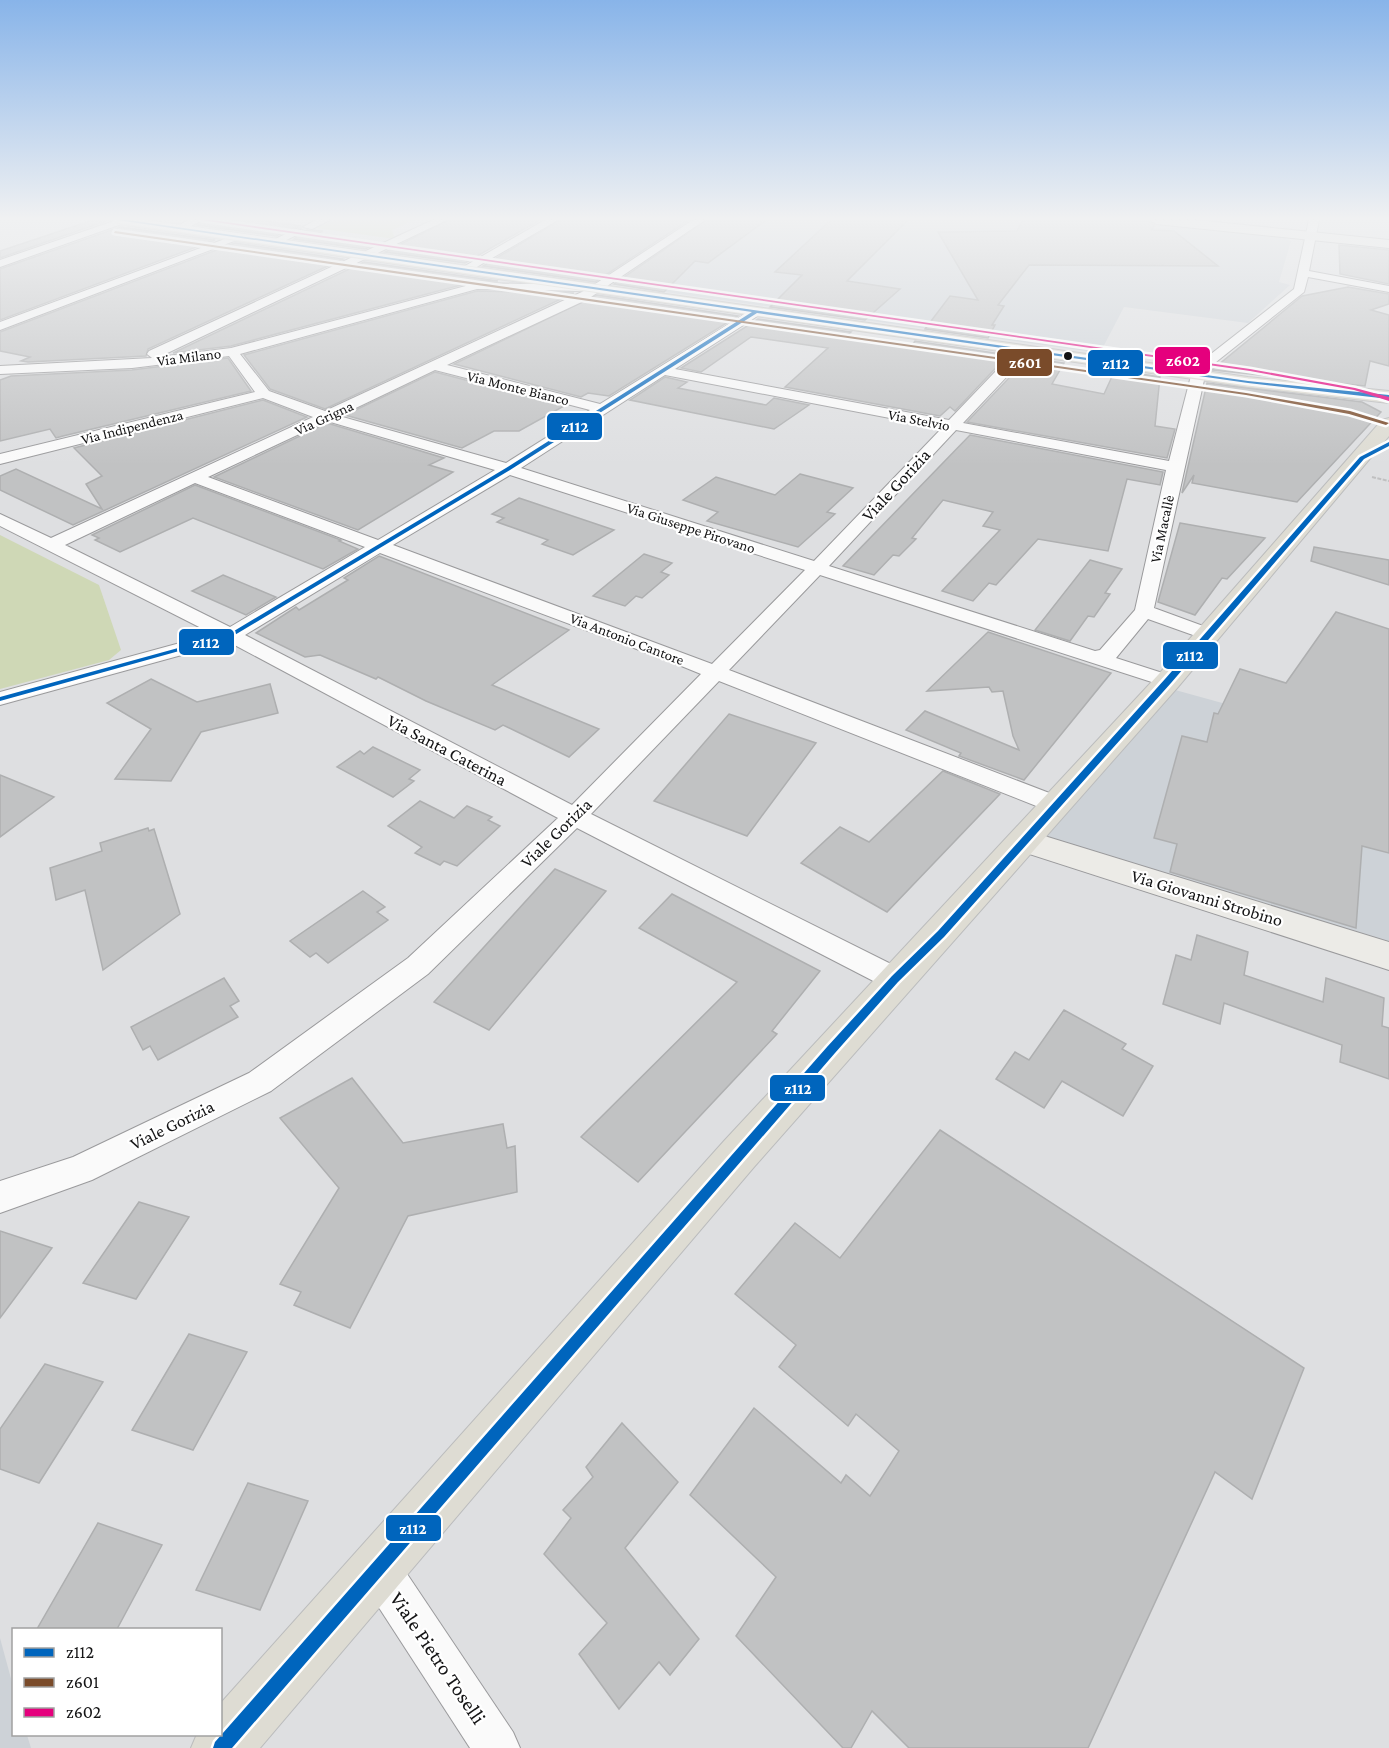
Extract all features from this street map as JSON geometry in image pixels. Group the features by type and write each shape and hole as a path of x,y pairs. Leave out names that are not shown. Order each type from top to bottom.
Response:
{"main road":[{"path":"679,302 1024,350 1197,377 1389,399 1386,405 1389,411"},
{"path":"1248,382 1353,401 1389,411"},
{"name":"Viale Pietro Toselli","path":"221,1748 895,979 941,934 1168,681 1389,424"},
{"name":"Viale Pietro Toselli","path":"1362,458 1389,444"}],"street":[{"path":"0,326 66,302"},
{"path":"132,364 266,302"},
{"name":"Via Milano","path":"0,370 132,364 232,352 419,302"},
{"name":"Via Grigna","path":"52,544 328,417 563,302"},
{"path":"1197,377 1200,368 1285,302"},
{"path":"0,699 231,634 381,547 508,469 754,312"},
{"name":"Viale Gorizia","path":"0,1197 81,1169 260,1082 418,966 575,816 1024,350"},
{"path":"232,352 264,394"},
{"name":"Via Monte Bianco","path":"434,366 602,409"},
{"name":"Via Stelvio","path":"664,371 1175,467"},
{"name":"Via Macallè","path":"1096,657 1107,655 1144,611 1197,377"},
{"name":"Via Giuseppe Pirovano","path":"264,394 328,417 508,469 1168,681"},
{"name":"Via Indipendenza","path":"0,459 264,394"},
{"name":"Via Antonio Cantore","path":"196,478 715,672 1057,805"},
{"name":"Via Santa Caterina","path":"0,519 231,634 575,816 895,979"},
{"path":"1144,611 1207,634"},
{"name":"Via Giovanni Strobino","path":"1025,840 1389,956"},
{"name":"Viale Pietro Toselli","path":"378,1568 497,1748"}],"shaded area":[{"path":"733,302 1272,302 1248,323 1124,307 1100,353"},
{"path":"1168,688 1389,749 1389,951 1033,841"},
{"path":"0,1638 12,1682 12,1736 27,1736 31,1748 0,1748"}],"green space":[{"path":"0,535 99,585 121,650 109,660 0,689"}],"building":[{"path":"0,302 50,302 0,320"},
{"path":"80,302 251,302 148,349 146,356 21,361 30,357 0,351 0,332"},
{"path":"281,302 398,302 231,346 173,353"},
{"path":"439,302 556,302 325,409 270,389 244,355"},
{"path":"583,302 641,302 738,316 609,396 588,393 581,397 454,364"},
{"path":"775,302 886,302 865,320 770,307"},
{"path":"946,302 1001,302 998,305 1004,306 992,325 995,325 988,338 925,329"},
{"path":"1295,302 1389,302 1389,304 1371,310 1389,315 1389,366 1370,361 1365,386 1212,370"},
{"path":"758,319 851,332 846,336 910,348 915,341 1008,355 955,411 950,407 940,416 785,387 828,348 751,337 701,372 681,368"},
{"path":"228,358 251,391 56,438 50,429 0,441 0,380 11,376 132,370"},
{"path":"1028,358 1064,363 1052,384 1104,394 1115,370 1160,377 1155,426 1175,429 1167,458 967,422"},
{"path":"435,372 564,406 519,431 494,431 462,448 345,415"},
{"path":"665,377 687,382 678,388 766,405 774,398 809,405 774,429 630,400"},
{"path":"1207,383 1362,402 1381,412 1297,502 1192,483 1194,475 1182,493"},
{"path":"263,400 307,417 73,525 0,490 0,476 16,469 102,509 86,484 102,476 74,448"},
{"path":"327,423 444,458 429,465 453,472 358,530 214,477"},
{"path":"970,435 1163,472 1160,485 1127,479 1108,551 1038,539 996,585 989,583 973,601 942,591 1000,530 983,526 993,512 943,500 912,538 916,539 899,556 893,555 874,575 843,566"},
{"path":"800,474 853,488 827,512 835,514 798,547 707,521 718,512 683,500 716,477 775,495"},
{"path":"195,485 341,540 339,541 358,549 323,569 193,518 120,552 95,540 99,538 92,535"},
{"path":"519,498 614,530 573,555 542,544 548,540 497,522 504,518 492,514"},
{"path":"1180,523 1265,538 1227,579 1222,578 1195,615 1158,602"},
{"path":"1314,547 1389,560 1389,585 1311,561"},
{"path":"644,554 672,563 661,572 669,575 642,598 636,596 625,606 593,596"},
{"path":"379,556 569,630 492,685 599,729 569,757 503,725 495,730 426,701 378,677 376,679 320,655 305,657 256,633 296,607 299,610 348,580 344,578"},
{"path":"1090,560 1122,569 1105,593 1110,594 1094,617 1088,616 1070,641 1035,630"},
{"path":"223,575 276,597 246,615 192,591"},
{"path":"1336,612 1389,629 1389,853 1362,846 1356,928 1170,872 1177,844 1154,838 1182,736 1207,742 1214,713 1218,714 1240,669 1286,683"},
{"path":"988,632 1111,673 1024,780 959,756 961,753 906,730 925,711 1019,750 1013,736 1003,691 992,692 989,687 927,691"},
{"path":"151,679 197,702 270,684 278,713 201,732 171,781 115,779 151,729 107,703"},
{"path":"729,714 816,743 747,836 654,801"},
{"path":"373,747 420,770 409,779 414,781 393,797 337,767 360,751 364,754"},
{"path":"943,771 1000,794 887,912 801,863 840,827 869,842"},
{"path":"0,775 54,797 0,837"},
{"path":"420,801 454,818 467,806 492,817 488,820 500,826 457,866 444,861 440,865 415,853 422,847 388,826"},
{"path":"148,828 149,831 154,829 180,914 103,970 85,890 56,900 50,868 102,851 100,843"},
{"path":"555,869 606,891 489,1030 434,1002"},
{"path":"363,891 385,907 377,912 388,920 328,963 316,953 310,957 290,941"},
{"path":"672,894 820,971 772,1031 777,1034 638,1182 581,1137 737,982 639,928"},
{"path":"1197,935 1248,952 1244,975 1323,1002 1326,978 1384,998 1382,1026 1389,1028 1389,1079 1340,1062 1342,1045 1224,1003 1220,1024 1163,1004 1176,955 1191,960"},
{"path":"224,978 239,1001 230,1006 238,1017 158,1060 150,1046 143,1050 131,1027"},
{"path":"1064,1010 1126,1044 1122,1049 1153,1066 1123,1116 1062,1081 1044,1108 996,1079 1015,1052 1029,1060"},
{"path":"352,1078 403,1143 503,1124 507,1148 515,1146 517,1192 408,1216 350,1328 294,1305 301,1292 280,1284 339,1188 280,1118"},
{"path":"940,1130 1304,1368 1252,1499 1215,1472 1088,1748 909,1748 872,1711 851,1748 843,1748 736,1636 776,1577 690,1495 754,1408 841,1483 846,1475 870,1496 899,1451 856,1414 848,1426 779,1367 796,1345 735,1294 795,1223 840,1258"},
{"path":"139,1202 189,1217 136,1299 83,1283"},
{"path":"0,1231 52,1248 0,1318"},
{"path":"189,1334 247,1352 193,1450 132,1430"},
{"path":"45,1364 103,1382 39,1483 0,1469 0,1429"},
{"path":"622,1423 678,1482 625,1548 699,1639 670,1675 659,1662 619,1709 579,1654 607,1623 544,1554 571,1518 563,1510 593,1477 586,1467"},
{"path":"248,1483 308,1501 260,1610 196,1590"},
{"path":"98,1523 162,1545 118,1628 38,1628"}],"transit line":[{"name":"z601","path":"601,302 1246,394 1350,413 1386,423"},
{"name":"z112","path":"687,302 1248,382 1389,397"},
{"name":"z602","path":"772,302 1250,370 1355,389 1389,399"},
{"name":"z112","path":"0,699 231,635 508,469 755,312"},
{"name":"z112","path":"221,1748 831,1050 895,979 941,934 1168,681 1362,458 1389,444"}]}
